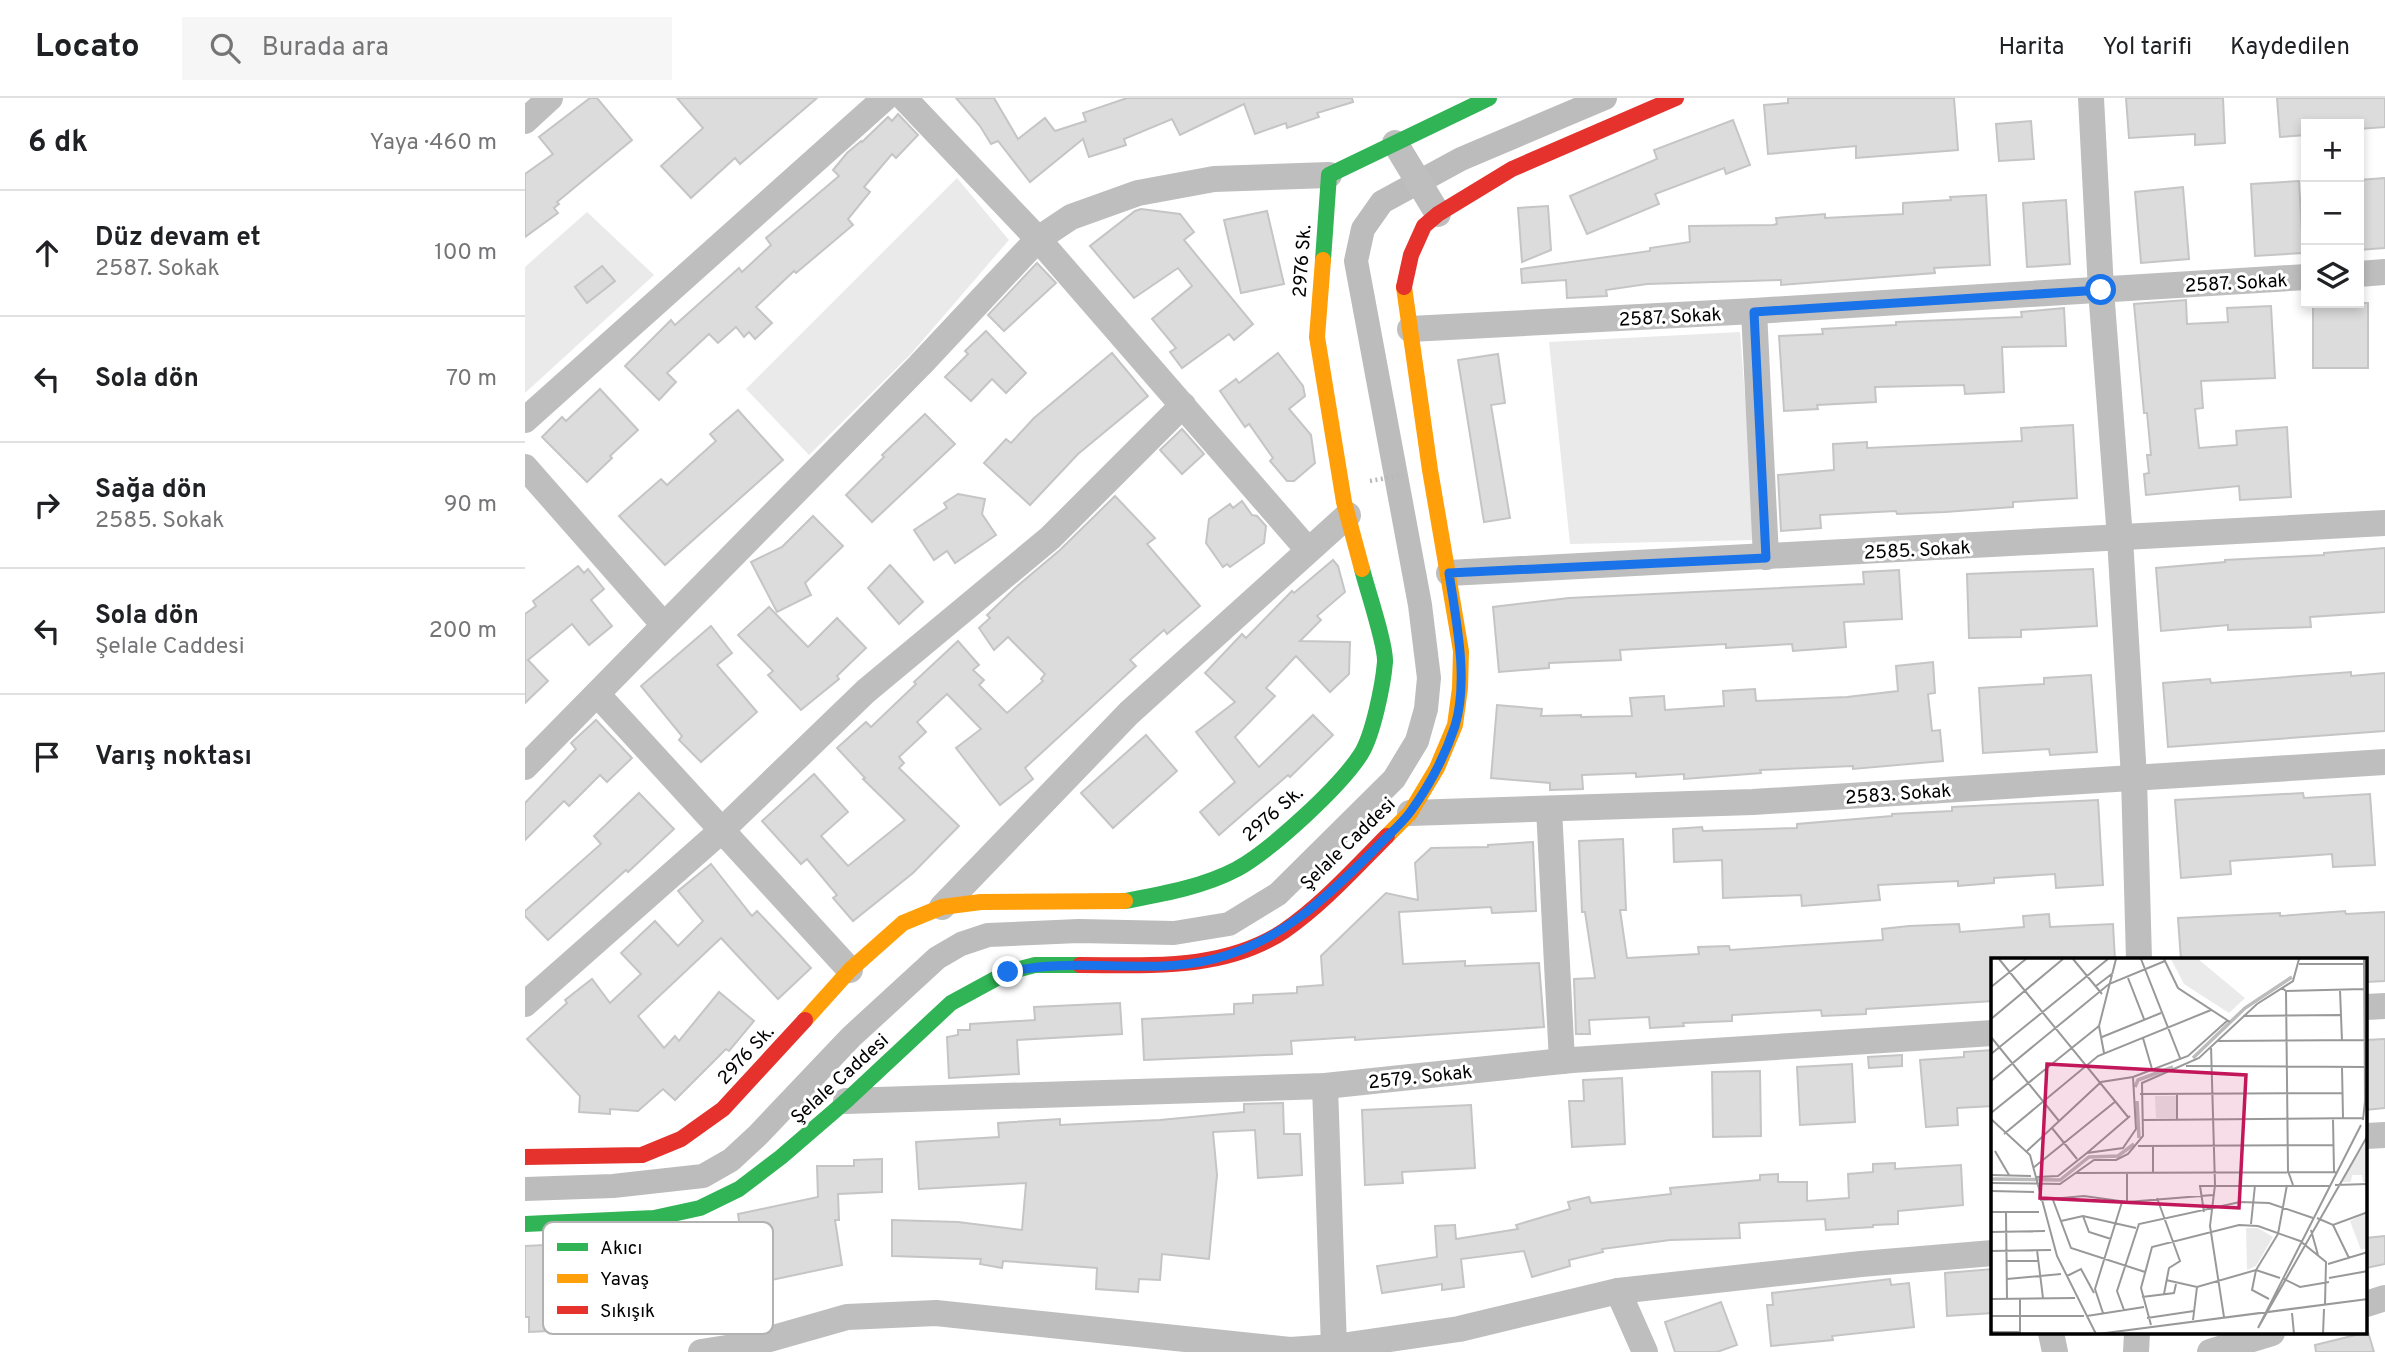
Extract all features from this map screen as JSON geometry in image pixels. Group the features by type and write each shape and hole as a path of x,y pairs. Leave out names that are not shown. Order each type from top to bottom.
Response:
{"street":[{"path":"525,121 550,98"},
{"path":"525,420 885,98"},
{"path":"904,98 1038,239 1308,551"},
{"path":"525,767 920,365 1038,239 1071,217 1138,193 1214,179 1329,175 1399,151 1489,98"},
{"name":"Şelale Caddesi","path":"568,1222 654,1218 700,1208 739,1189 846,1101 951,1003 1008,972 1035,965 1173,965 1212,960 1245,950 1274,935 1320,901 1410,813 1437,768 1455,725 1461,651 1430,470 1404,288 1411,255 1424,226 1438,214 1512,169 1676,98"},
{"path":"2091,98 2101,290 2120,538 2134,778 2139,958"},
{"path":"1399,151 1438,214"},
{"name":"2976 Sk.","path":"525,1157 642,1155 681,1139 723,1109 850,971 903,923 942,907 981,902 1123,901 1175,891 1236,869 1276,841 1332,788 1362,753 1376,711 1385,659 1348,515 1317,337 1329,175"},
{"path":"2364,274 2385,272"},
{"name":"2587. Sokak","path":"1410,329 1754,312 2301,277"},
{"path":"1754,312 1766,558"},
{"path":"525,1004 721,831 866,691 1050,538 1183,405"},
{"path":"525,467 663,624"},
{"path":"942,907 1129,713 1348,515"},
{"name":"2585. Sokak","path":"1449,573 2385,523"},
{"path":"597,694 850,971"},
{"name":"2583. Sokak","path":"1410,813 1753,802 2385,762"},
{"path":"1549,809 1562,1061"},
{"path":"2367,1007 2385,1006"},
{"name":"2579. Sokak","path":"846,1101 1325,1086 1562,1061 1991,1033"},
{"path":"1325,1086 1334,1347"},
{"path":"2367,1136 2385,1135"},
{"name":"Şelale Caddesi","path":"525,1224 543,1223"},
{"path":"701,1352 753,1344 847,1317 936,1313 1289,1351 1459,1329 1618,1291 1861,1264 1991,1253"},
{"path":"1618,1291 1645,1352"},
{"path":"2367,1304 2385,1298"},
{"path":"2051,1334 2055,1352"},
{"path":"2136,1352 2137,1334"},
{"path":"2210,1352 2269,1334"}],"path":[{"path":"1379,480 1410,474"}],"shaded area":[{"path":"957,178 1009,240 910,355 809,455 746,389"},
{"path":"587,212 654,275 525,393 525,267"},
{"path":"1740,332 1756,540 1570,544 1549,342"}],"building":[{"path":"590,98 597,98 632,140 557,202 559,204 554,208 558,213 525,237 525,174 553,154 539,137"},
{"path":"677,98 817,98 740,164 735,158 691,198 661,166 703,128"},
{"path":"956,98 994,98 1018,139 1045,118 1055,131 1086,121 1083,113 1127,98 1352,98 1353,102 1317,113 1319,117 1287,128 1286,123 1255,134 1244,104 1180,135 1172,119 1124,139 1126,145 1089,157 1083,139 1030,182 998,141 991,144 980,126"},
{"path":"1788,98 1954,98 1958,150 1856,158 1856,146 1768,154 1764,105 1788,103"},
{"path":"2126,98 2223,98 2225,143 2195,145 2195,134 2129,138"},
{"path":"2277,98 2385,98 2385,127 2364,129 2364,119 2301,119 2301,135 2280,137"},
{"path":"898,114 918,135 896,158 892,154 864,187 870,192 848,219 853,225 796,273 794,271 756,307 772,323 755,339 749,332 744,337 736,327 718,343 709,334 667,373 676,382 659,400 625,366 671,320 675,325 739,268 742,272 771,245 766,238 839,176 833,170 847,153 888,117 892,121"},
{"path":"1733,120 1750,165 1726,174 1724,168 1655,194 1659,204 1587,234 1570,196 1657,159 1654,150"},
{"path":"2031,121 2034,159 1999,161 1996,124"},
{"path":"2385,178 2385,248 2364,250 2364,180"},
{"path":"2299,181 2301,253 2255,256 2251,184"},
{"path":"2183,187 2189,259 2141,263 2135,192"},
{"path":"1986,195 1990,265 1934,268 1935,273 1781,285 1781,280 1647,284 1606,290 1607,296 1567,298 1566,280 1522,283 1521,269 1650,251 1650,248 1690,242 1689,226 1773,225 1777,224 1776,218 1825,214 1825,218 1903,214 1903,203"},
{"path":"2066,200 2070,264 2027,267 2023,203"},
{"path":"1548,206 1551,250 1522,262 1518,208"},
{"path":"1141,209 1180,214 1194,232 1184,240 1253,324 1234,340 1229,334 1182,368 1170,352 1176,348 1152,319 1192,286 1178,268 1134,298 1090,246"},
{"path":"1267,211 1284,284 1241,293 1224,220"},
{"path":"1037,263 1056,283 1004,331 988,315"},
{"path":"602,266 615,281 587,303 575,287"},
{"path":"2186,300 2187,324 2228,322 2227,308 2271,306 2275,378 2201,381 2203,408 2195,409 2199,448 2237,445 2236,431 2287,427 2291,497 2240,500 2239,486 2146,495 2144,474 2149,473 2147,455 2151,455 2147,413 2144,413 2134,304"},
{"path":"2364,303 2368,303 2368,368 2313,368 2313,308 2364,308"},
{"path":"2064,308 2066,346 2002,347 2004,392 1965,394 1964,385 1875,387 1876,402 1817,405 1818,409 1784,411 1779,336 1823,334 1822,329 1896,325 1896,322 2022,317 2021,312"},
{"path":"986,331 1026,373 1006,393 992,379 971,401 945,377 968,354 965,351"},
{"path":"1112,353 1148,396 1078,454 1030,505 984,463 1006,439 1011,443 1034,418"},
{"path":"1278,353 1303,386 1305,396 1289,409 1311,435 1315,463 1294,481 1287,481 1270,461 1273,458 1249,424 1245,427 1220,391 1236,379 1239,383"},
{"path":"1498,354 1505,403 1491,405 1510,518 1484,522 1458,360"},
{"path":"600,389 638,430 587,482 542,437 562,417 566,421"},
{"path":"738,410 783,460 665,565 619,516 661,479 667,485 716,441 710,434"},
{"path":"925,414 955,444 872,522 846,495 884,457 882,455"},
{"path":"2073,425 2077,498 2013,502 2013,507 1945,512 1897,514 1896,511 1820,515 1821,528 1781,531 1778,475 1834,470 1833,444 1867,442 1867,448 2022,441 2021,428"},
{"path":"1182,429 1204,454 1182,474 1160,450"},
{"path":"958,494 985,499 982,514 996,535 955,563 947,551 934,560 914,530 947,508 944,503"},
{"path":"1115,496 1155,538 1147,544 1200,606 1167,634 1164,630 1130,660 1136,666 1025,768 1033,779 1000,805 956,748 981,729 947,694 917,722 926,732 899,757 904,763 899,768 959,826 913,873 853,921 833,898 837,895 807,859 801,864 762,821 814,774 848,812 821,836 848,866 905,820 863,779 865,778 837,748 866,722 871,727 958,641 979,665 973,670 984,680 979,685 1007,713 1043,681 1041,679 1045,674 1008,637 994,650 979,628 990,618 987,615"},
{"path":"1242,501 1252,515 1257,516 1266,526 1264,543 1230,567 1227,564 1223,567 1206,543 1209,519 1230,504 1233,508"},
{"path":"813,516 843,546 805,583 811,595 777,612 751,562 782,547"},
{"path":"2385,548 2385,612 2310,617 2311,627 2228,630 2228,625 2161,631 2156,568"},
{"path":"1333,560 1338,566 1345,592 1317,616 1321,620 1300,641 1350,642 1349,674 1330,692 1296,656 1266,688 1275,696 1235,737 1259,767 1313,715 1333,735 1290,777 1288,775 1219,835 1200,812 1235,782 1196,732 1235,702 1205,673 1242,634 1246,638 1292,591 1294,593"},
{"path":"890,565 923,602 899,624 868,588"},
{"path":"578,566 584,573 588,569 604,589 591,600 612,626 589,645 572,624 528,660 548,681 525,703 525,614 536,606 533,601"},
{"path":"2093,569 2097,626 2021,630 2021,637 1969,638 1967,574"},
{"path":"1899,570 1902,619 1844,622 1846,647 1793,651 1792,644 1726,648 1726,644 1620,650 1621,660 1549,663 1549,668 1499,672 1493,607 1569,598 1864,584 1863,572"},
{"path":"769,607 808,647 837,618 866,648 837,676 839,679 801,710 768,675 773,671 738,635"},
{"path":"711,626 732,653 717,665 757,712 701,762 679,740 682,736 641,686"},
{"path":"1933,662 1935,693 1928,694 1932,731 1940,730 1943,761 1853,769 1853,766 1760,770 1761,773 1684,779 1684,774 1636,777 1636,773 1582,775 1583,789 1550,790 1550,783 1491,778 1497,705 1542,709 1541,716 1632,716 1630,698 1664,696 1665,710 1724,706 1723,691 1755,689 1756,701 1847,697 1898,691 1896,666"},
{"path":"2351,672 2351,676 2385,673 2385,731 2168,747 2163,683 2210,679 2211,683"},
{"path":"2091,675 2097,752 2050,755 2049,749 1983,753 1979,688 2044,684 2044,678"},
{"path":"596,720 632,758 607,782 600,775 569,806 564,801 525,840 525,803 576,749 571,743"},
{"path":"1146,735 1177,771 1113,828 1081,793"},
{"path":"639,793 674,829 548,940 525,916 525,911 601,844 594,836"},
{"path":"2303,793 2304,798 2370,794 2375,865 2333,867 2332,854 2230,861 2231,874 2181,878 2175,800"},
{"path":"2098,800 2103,885 2056,888 2055,874 1994,878 1994,883 1958,886 1958,881 1878,885 1880,900 1802,906 1801,895 1723,898 1722,860 1674,862 1673,829 1702,827 1703,831 1797,828 1797,824 1952,811 1952,807"},
{"path":"1623,839 1626,910 1620,910 1627,958 1699,954 1698,947 1729,946 1730,950 1883,940 1882,929 1909,926 1959,924 1960,932 2024,927 2023,916 2049,914 2050,927 2113,924 2115,958 1991,958 1991,1001 1866,1009 1866,1014 1822,1016 1821,1010 1732,1015 1732,1021 1683,1023 1684,1026 1650,1028 1649,1017 1589,1020 1590,1034 1576,1034 1574,979 1595,978 1585,912 1582,912 1579,841"},
{"path":"1533,842 1536,911 1492,913 1491,907 1399,912 1403,964 1465,961 1465,966 1539,963 1544,1027 1355,1040 1355,1037 1291,1041 1292,1054 1144,1060 1142,1019 1234,1014 1234,1004 1253,1003 1253,995 1297,993 1297,987 1323,985 1321,956 1386,893 1418,900 1415,863 1431,848 1488,847"},
{"path":"711,864 752,916 757,911 811,968 778,999 721,938 638,1016 664,1048 675,1036 679,1041 719,992 754,1021 729,1051 726,1049 675,1100 663,1089 638,1111 610,1109 610,1114 579,1112 580,1096 527,1039 567,1003 565,1000 592,979 610,1003 641,974 621,953 655,921 678,946 703,921 678,891"},
{"path":"2345,911 2346,914 2385,912 2385,981 2367,982 2367,958 2181,958 2178,918 2280,913 2280,916"},
{"path":"1120,1003 1122,1034 1017,1040 1019,1074 949,1078 947,1037 958,1035 958,1030 970,1030 970,1024 1035,1020 1034,1007"},
{"path":"2385,1039 2385,1108 2367,1110 2367,1040"},
{"path":"1991,1050 1991,1106 1957,1108 1958,1125 1926,1127 1920,1060 1964,1057 1964,1052"},
{"path":"1902,1055 1902,1066 1869,1068 1868,1057"},
{"path":"1852,1064 1855,1122 1800,1125 1797,1067"},
{"path":"1760,1071 1761,1136 1713,1137 1712,1072"},
{"path":"1622,1078 1625,1144 1572,1147 1569,1101 1584,1101 1583,1080"},
{"path":"1283,1103 1284,1134 1300,1134 1302,1175 1258,1178 1255,1130 1213,1132 1217,1175 1209,1259 1162,1254 1160,1280 1139,1279 1138,1292 1096,1289 1097,1268 1003,1261 1002,1268 980,1264 981,1259 892,1256 892,1220 958,1222 1022,1230 1026,1183 919,1189 916,1142 999,1137 998,1123 1060,1119 1060,1125 1160,1120 1244,1112 1244,1104"},
{"path":"1471,1105 1475,1168 1402,1172 1403,1183 1365,1185 1362,1110"},
{"path":"882,1159 882,1192 838,1194 839,1220 835,1220 842,1265 773,1280 773,1222 739,1222 738,1214 818,1197 817,1166 854,1166 854,1160"},
{"path":"1895,1163 1895,1169 1961,1165 1963,1205 1898,1211 1898,1224 1873,1227 1826,1230 1825,1219 1739,1223 1740,1238 1670,1240 1602,1249 1603,1252 1569,1260 1570,1266 1532,1277 1524,1251 1461,1259 1464,1287 1442,1290 1442,1284 1382,1293 1377,1266 1437,1257 1435,1226 1455,1225 1456,1239 1518,1229 1516,1225 1570,1209 1568,1202 1589,1197 1591,1203 1671,1194 1670,1188 1760,1180 1760,1175 1778,1174 1778,1182 1807,1182 1807,1201 1849,1198 1848,1174 1873,1172 1873,1164"},
{"path":"2385,1236 2385,1264 2367,1268 2367,1238"},
{"path":"543,1245 543,1331 529,1332 529,1317 525,1317 525,1246"},
{"path":"1991,1269 1991,1313 1947,1316 1945,1273"},
{"path":"1890,1279 1891,1285 1909,1283 1914,1327 1832,1336 1833,1340 1771,1346 1767,1305 1773,1305 1772,1293"},
{"path":"1721,1302 1737,1345 1717,1352 1675,1352 1665,1322"},
{"path":"2367,1332 2374,1352 2316,1352 2315,1345"}],"waterway":[{"path":"525,1189 613,1186 703,1176 731,1160 851,1037 937,958 961,944 988,935 1079,931 1174,933 1229,924 1278,894 1394,779 1417,741 1426,709 1429,678 1420,605 1356,261 1363,229 1382,202 1461,159 1605,98"}],"traffic: fast":[{"path":"1323,260 1329,175 1489,98"},
{"path":"1125,901 1168,893 1237,869 1268,848 1304,817 1338,783 1361,754 1373,723 1385,662 1362,569"},
{"path":"568,1222 654,1218 700,1208 739,1189 846,1101 951,1003 1008,972 1035,965 1080,965"},
{"path":"525,1224 543,1223"}],"traffic: slow":[{"path":"1323,260 1317,337 1344,502 1362,569"},
{"path":"1387,836 1410,813 1437,768 1455,725 1460,688 1461,651 1430,470 1404,287"},
{"path":"805,1020 850,970 903,923 942,907 981,902 1125,901"}],"traffic: jam":[{"path":"1404,287 1411,255 1424,226 1438,214 1512,169 1676,98"},
{"path":"1080,965 1185,963 1237,953 1261,944 1312,910 1387,836"},
{"path":"525,1157 642,1155 681,1139 723,1109 805,1020"}],"route":[{"path":"1008,972 1035,965 1173,965 1212,960 1245,950 1283,930 1320,901 1410,813 1437,768 1455,725 1461,651 1449,573 1766,558 1754,312 2101,290"}]}
